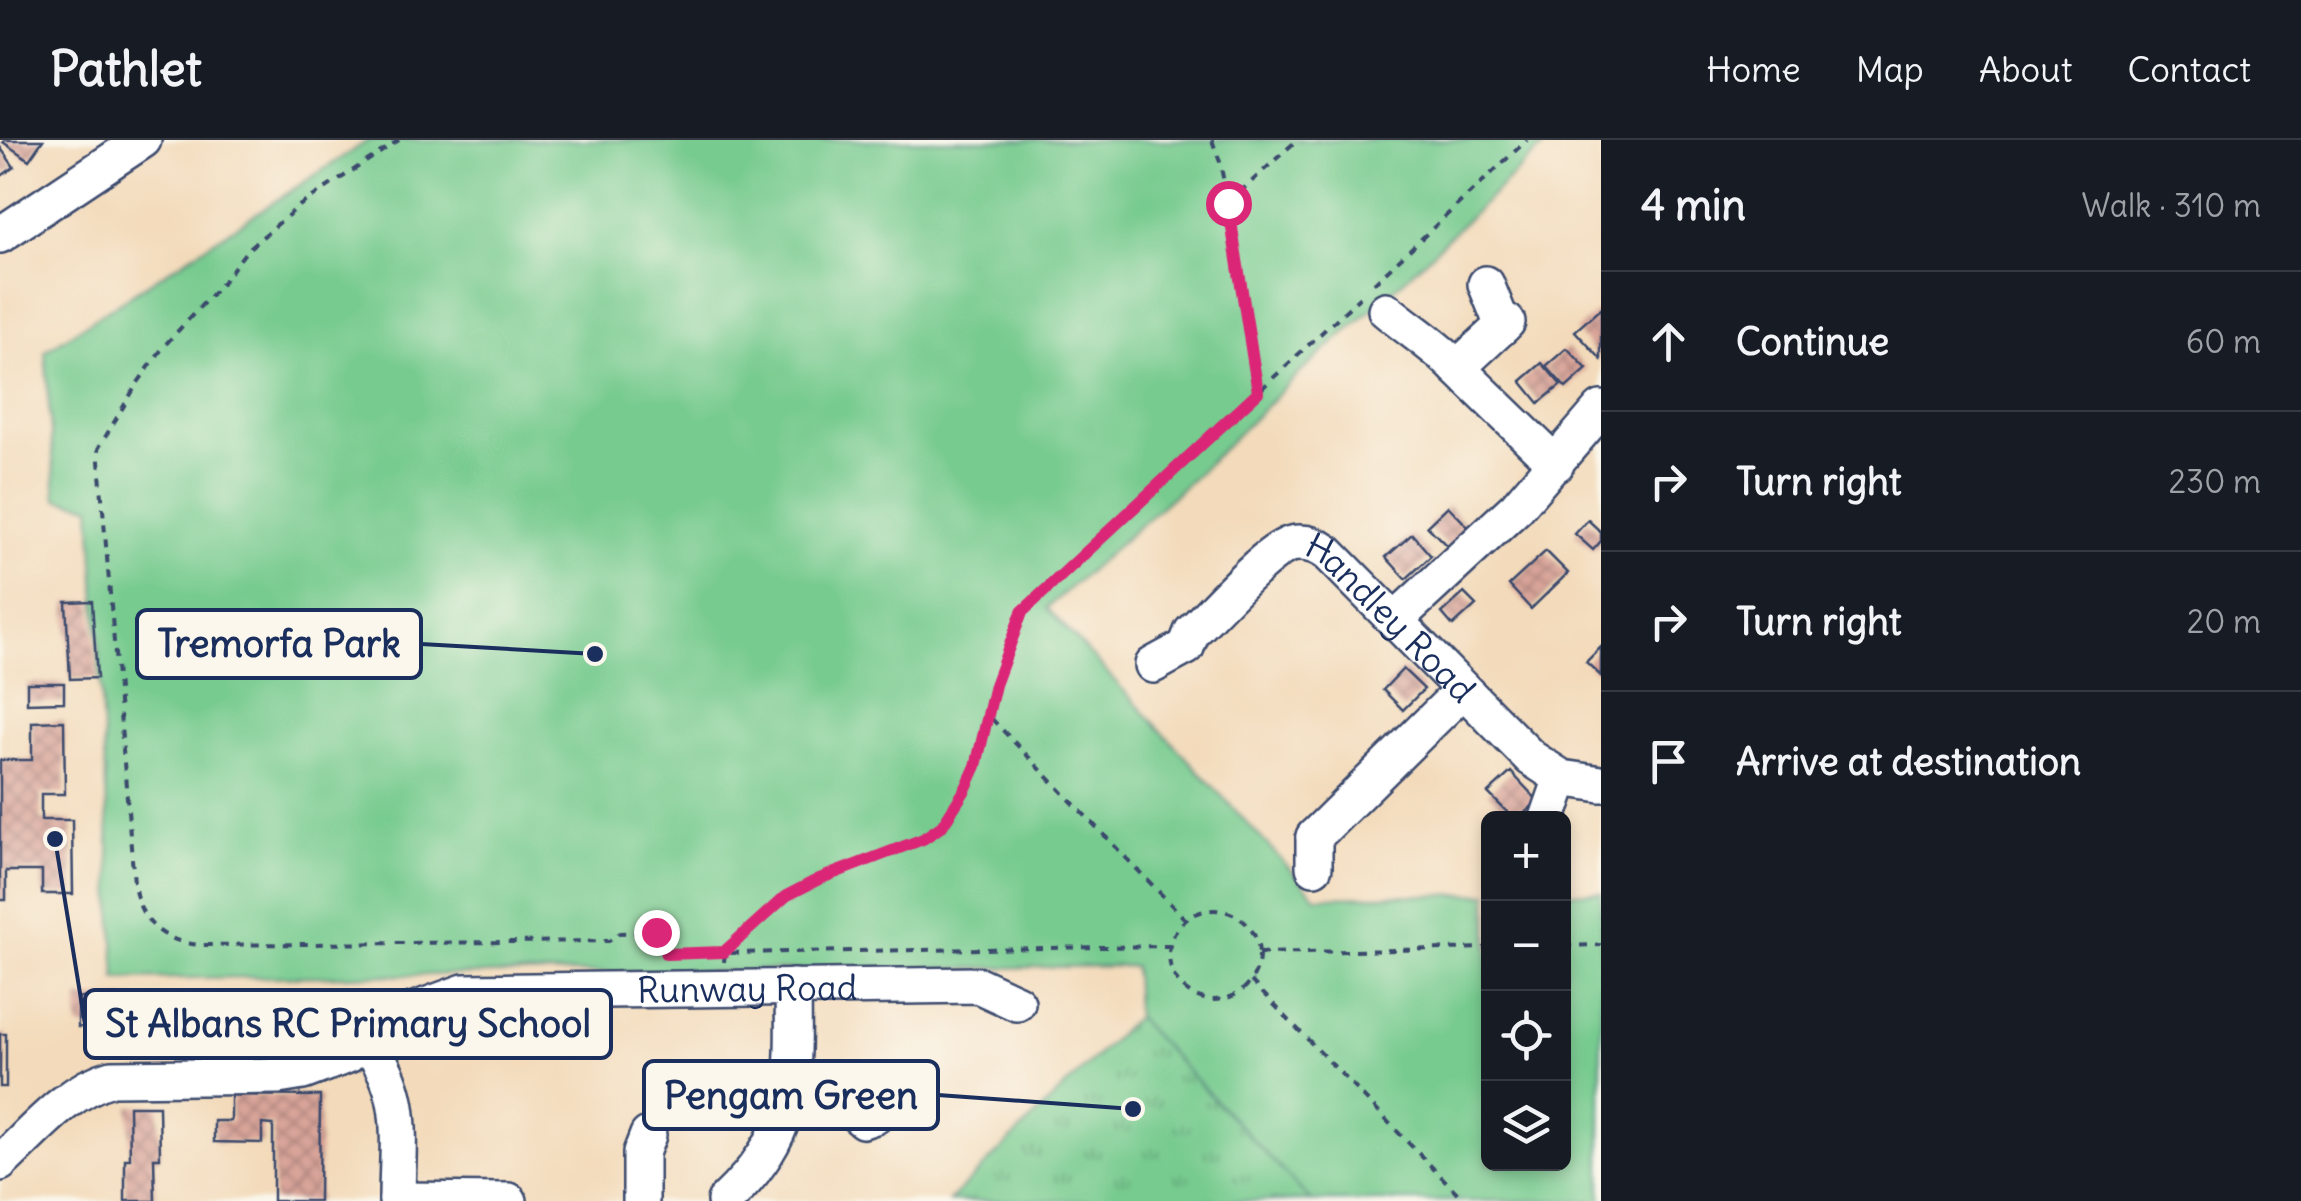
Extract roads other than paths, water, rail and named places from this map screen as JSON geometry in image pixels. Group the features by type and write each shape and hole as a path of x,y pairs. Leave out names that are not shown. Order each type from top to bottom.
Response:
{"street":[{"path":"0,235 126,145"},
{"path":"1448,358 1505,324 1486,284"},
{"path":"1386,310 1448,358 1556,464"},
{"path":"1395,620 1503,520 1601,409"},
{"name":"Handley Road","path":"1153,665 1193,653 1192,632 1272,555 1289,545 1314,545 1328,553 1531,758 1562,778 1601,784"},
{"path":"1306,846 1463,690"},
{"path":"1550,811 1562,778"},
{"name":"Runway Road","path":"0,1163 65,1103 97,1082 112,1078 278,1076 322,1066 366,1042 404,1014 464,992 978,985 1017,1004"},
{"path":"746,1194 775,1138 790,1096 793,988"},
{"path":"366,1042 390,1078 396,1098 397,1201 509,1201"},
{"path":"790,1096 837,1098 863,1120 875,1116"},
{"path":"641,1201 640,1153 648,1135"}],"place":[{"name":"Tremorfa Park","path":"595,654"},
{"name":"St Albans RC Primary School","path":"55,839"},
{"name":"Pengam Green","path":"1133,1109"}]}
